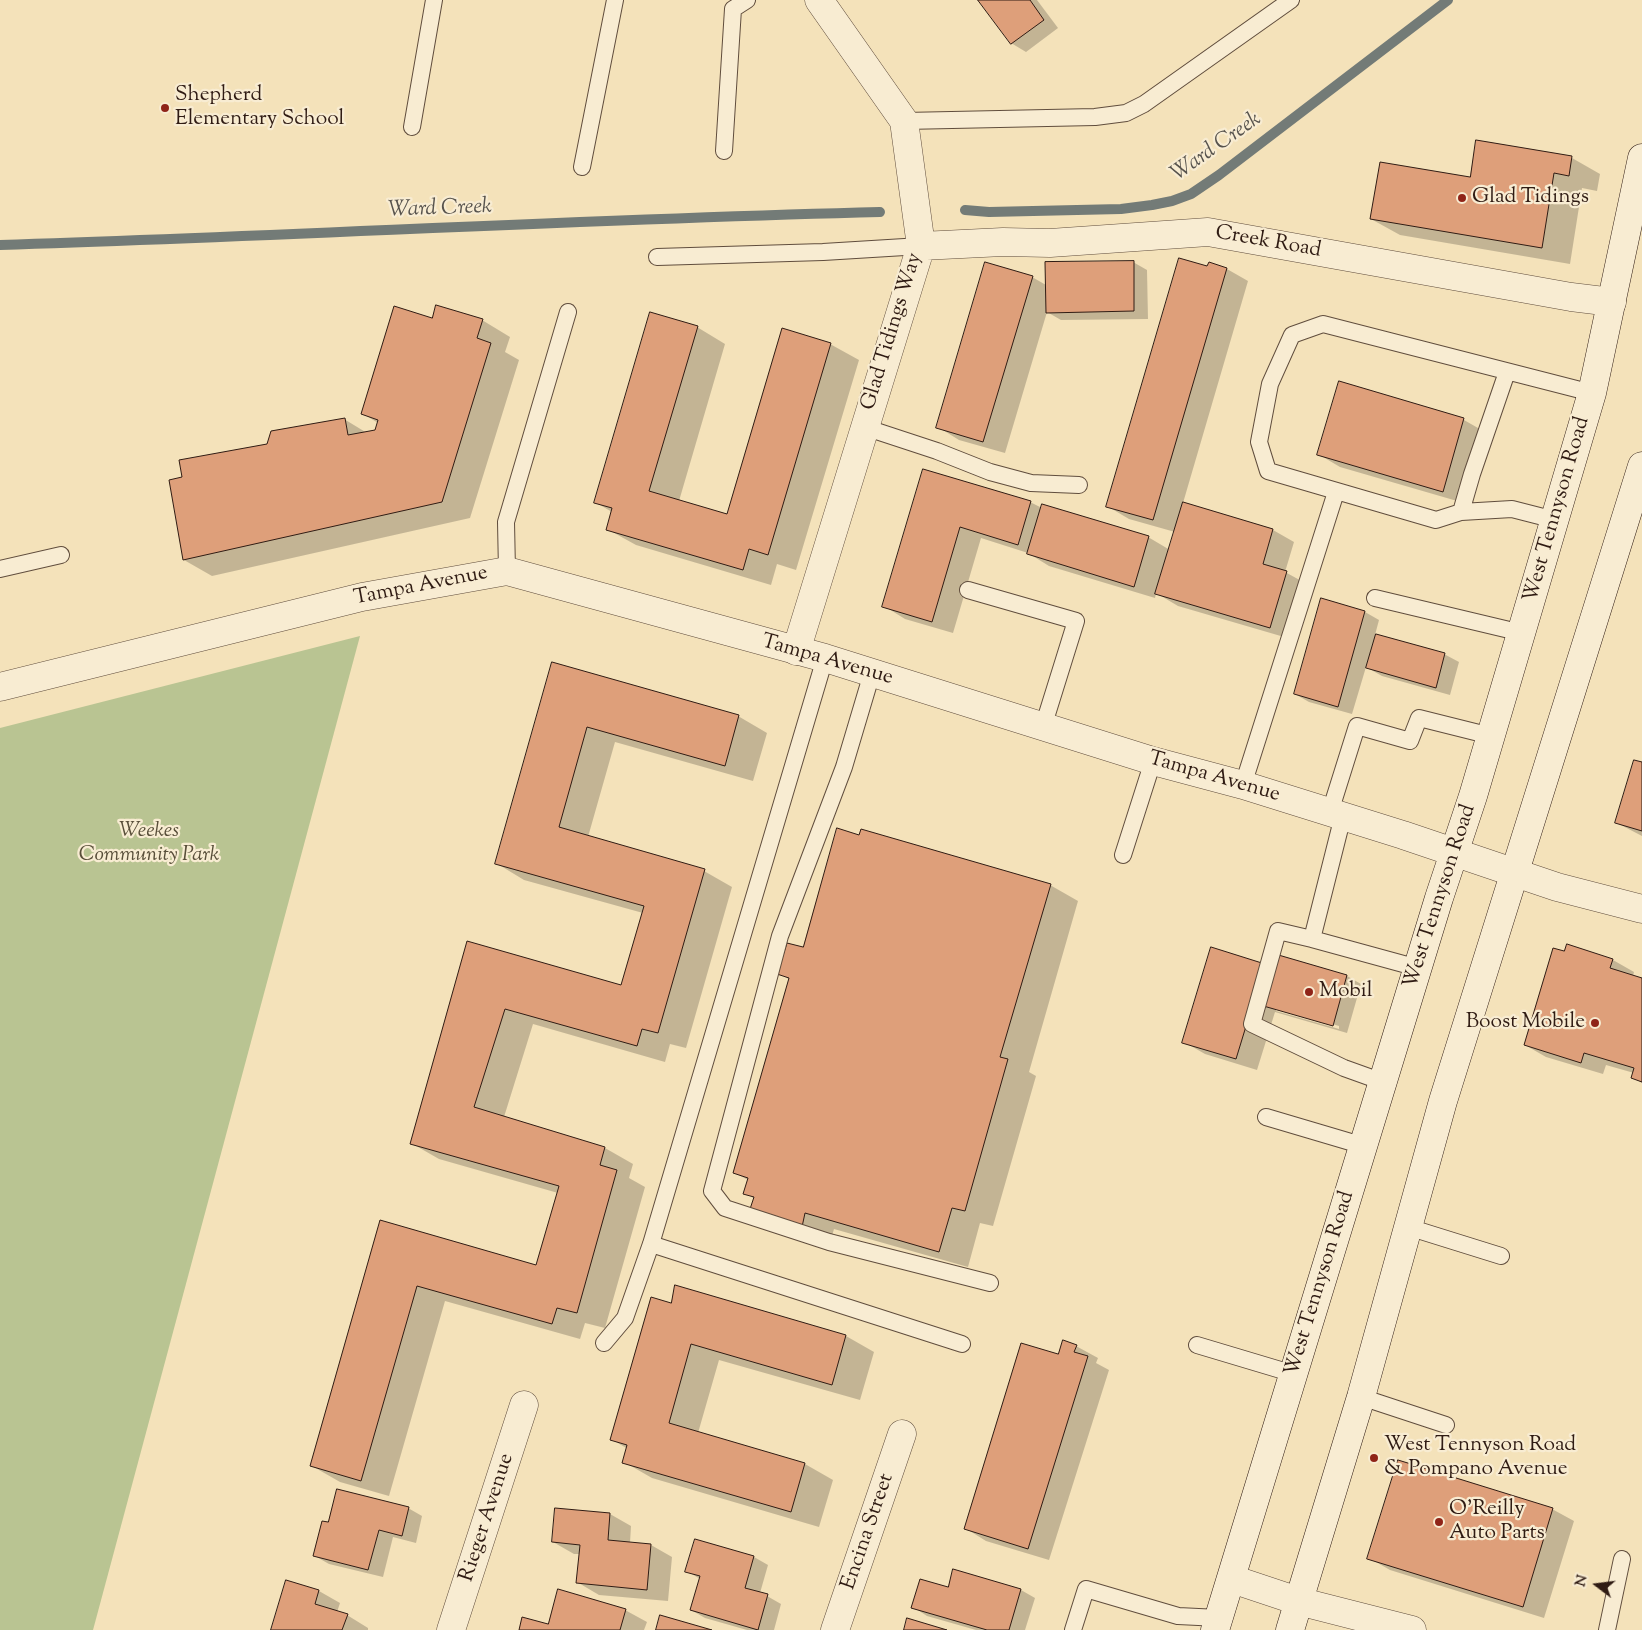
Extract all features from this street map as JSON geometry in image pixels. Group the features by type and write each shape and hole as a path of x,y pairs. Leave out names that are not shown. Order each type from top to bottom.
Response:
{"street":[{"name":"Glad Tidings Way","path":"796,651 921,246 904,121 819,0"},
{"name":"West Tennyson Road","path":"1217,1624 1491,736 1592,393 1642,163"},
{"name":"Creek Road","path":"921,246 1003,242 1050,243 1208,232 1571,297 1612,302"},
{"path":"1290,1630 1361,1397 1443,1101 1642,466"},
{"name":"Tampa Avenue","path":"0,687 362,597 507,571 825,658 1152,761 1243,785 1337,814 1557,887 1642,908"},
{"name":"Rieger Avenue","path":"451,1630 524,1405"},
{"name":"Encina Street","path":"835,1630 902,1434"},
{"path":"1232,1579 1298,1602 1412,1630"}],"lane":[{"path":"412,127 434,0"},
{"path":"582,167 615,0"},
{"path":"724,151 733,9 747,0"},
{"path":"904,121 1094,117 1126,113 1144,104 1291,0"},
{"path":"657,257 823,252 921,246"},
{"path":"507,571 506,522 568,312"},
{"path":"1555,520 1512,509 1461,512 1436,520 1268,471 1259,442 1270,384 1292,335 1323,324 1592,393"},
{"path":"1461,512 1472,474 1508,372"},
{"path":"864,427 937,451 990,472 1031,483 1079,485"},
{"path":"1243,785 1336,492"},
{"path":"0,569 61,556"},
{"path":"968,590 1076,621 1043,726"},
{"path":"1375,598 1522,632"},
{"path":"604,1343 625,1318 651,1244 825,658"},
{"path":"872,673 844,768 780,936 712,1191 725,1208 829,1242 990,1283"},
{"path":"1312,939 1357,726 1410,741 1419,718 1491,736"},
{"path":"1124,855 1152,761"},
{"path":"1383,1082 1344,1068 1252,1024 1278,931 1418,968"},
{"path":"1266,1117 1364,1146"},
{"path":"1408,1227 1500,1256"},
{"path":"651,1244 962,1344"},
{"path":"1197,1345 1294,1374"},
{"path":"1361,1397 1446,1425"},
{"path":"1607,1630 1622,1559"},
{"path":"1073,1630 1086,1589 1178,1616 1217,1624"}],"green space":[{"name":"Weekes Community Park","path":"360,636 93,1630 0,1630 0,728"}],"building":[{"path":"978,0 1030,0 1044,20 1011,44"},
{"name":"Glad Tidings","path":"1476,140 1572,156 1569,176 1554,173 1542,248 1370,219 1380,162 1470,177"},
{"path":"1179,258 1207,266 1209,262 1227,268 1153,520 1106,507"},
{"path":"1134,261 1134,311 1046,313 1045,262"},
{"path":"985,262 1033,276 983,442 936,428"},
{"path":"436,305 483,319 477,338 491,343 442,502 183,560 169,480 182,477 179,460 267,444 271,431 345,418 348,435 375,430 378,420 361,414 394,306 432,318"},
{"path":"650,312 698,326 649,491 727,514 782,328 831,343 768,555 749,549 743,570 606,530 612,508 594,503"},
{"path":"1339,381 1464,418 1443,492 1317,455"},
{"path":"923,469 1031,501 1018,545 960,527 932,622 882,607"},
{"path":"1183,502 1273,529 1263,564 1287,571 1270,628 1155,594"},
{"path":"1042,504 1149,536 1134,587 1027,554"},
{"path":"1321,598 1365,611 1338,707 1294,694"},
{"path":"1376,634 1445,653 1436,688 1366,668"},
{"path":"552,662 739,715 725,766 587,727 559,827 705,869 658,1033 642,1029 637,1046 505,1009 474,1107 605,1147 600,1165 617,1170 577,1313 557,1308 552,1324 417,1286 361,1481 310,1466 380,1220 536,1265 559,1186 410,1144 467,941 621,985 644,906 495,864"},
{"path":"1634,760 1642,762 1642,831 1615,823"},
{"path":"837,828 859,835 861,829 1051,884 1000,1057 1008,1059 965,1211 952,1208 939,1252 805,1213 802,1227 749,1212 754,1197 743,1194 748,1178 733,1173 789,978 777,974 787,943 803,947"},
{"path":"1567,944 1613,959 1610,968 1642,978 1642,1082 1631,1078 1634,1068 1584,1053 1581,1063 1524,1045 1553,948 1564,951"},
{"path":"1211,947 1265,964 1236,1059 1182,1043"},
{"path":"1275,954 1347,975 1333,1026 1260,1005"},
{"path":"675,1285 846,1335 832,1385 691,1344 669,1423 805,1463 791,1512 622,1463 627,1445 610,1440 651,1297 671,1303"},
{"path":"1063,1340 1077,1345 1074,1352 1088,1356 1028,1549 964,1529 1021,1343 1058,1354"},
{"path":"1398,1460 1553,1508 1523,1607 1367,1559"},
{"path":"337,1489 409,1507 402,1536 379,1530 368,1570 313,1556 322,1521 328,1522"},
{"path":"555,1508 610,1513 608,1540 651,1544 647,1590 576,1583 580,1545 552,1542"},
{"path":"695,1539 754,1556 745,1588 768,1594 758,1630 690,1610 700,1576 685,1572"},
{"path":"953,1569 1021,1589 1009,1630 987,1630 911,1608 920,1579 948,1587"},
{"path":"286,1580 319,1590 315,1604 348,1614 342,1630 271,1630"},
{"path":"558,1589 626,1609 620,1630 519,1630 522,1617 548,1624"},
{"path":"660,1615 712,1630 656,1630"},
{"path":"907,1618 947,1630 904,1630"}],"waterway":[{"name":"Ward Creek","path":"965,210 989,212 1121,209 1172,201 1191,194 1219,175 1448,0"},
{"name":"Ward Creek","path":"0,245 880,212"}],"place":[{"name":"Shepherd Elementary School","path":"165,108"},
{"name":"Glad Tidings","path":"1462,198"},
{"name":"Mobil","path":"1309,992"},
{"name":"Boost Mobile","path":"1595,1023"},
{"name":"West Tennyson Road & Pompano Avenue","path":"1374,1458"},
{"name":"O'Reilly Auto Parts","path":"1439,1522"}]}
